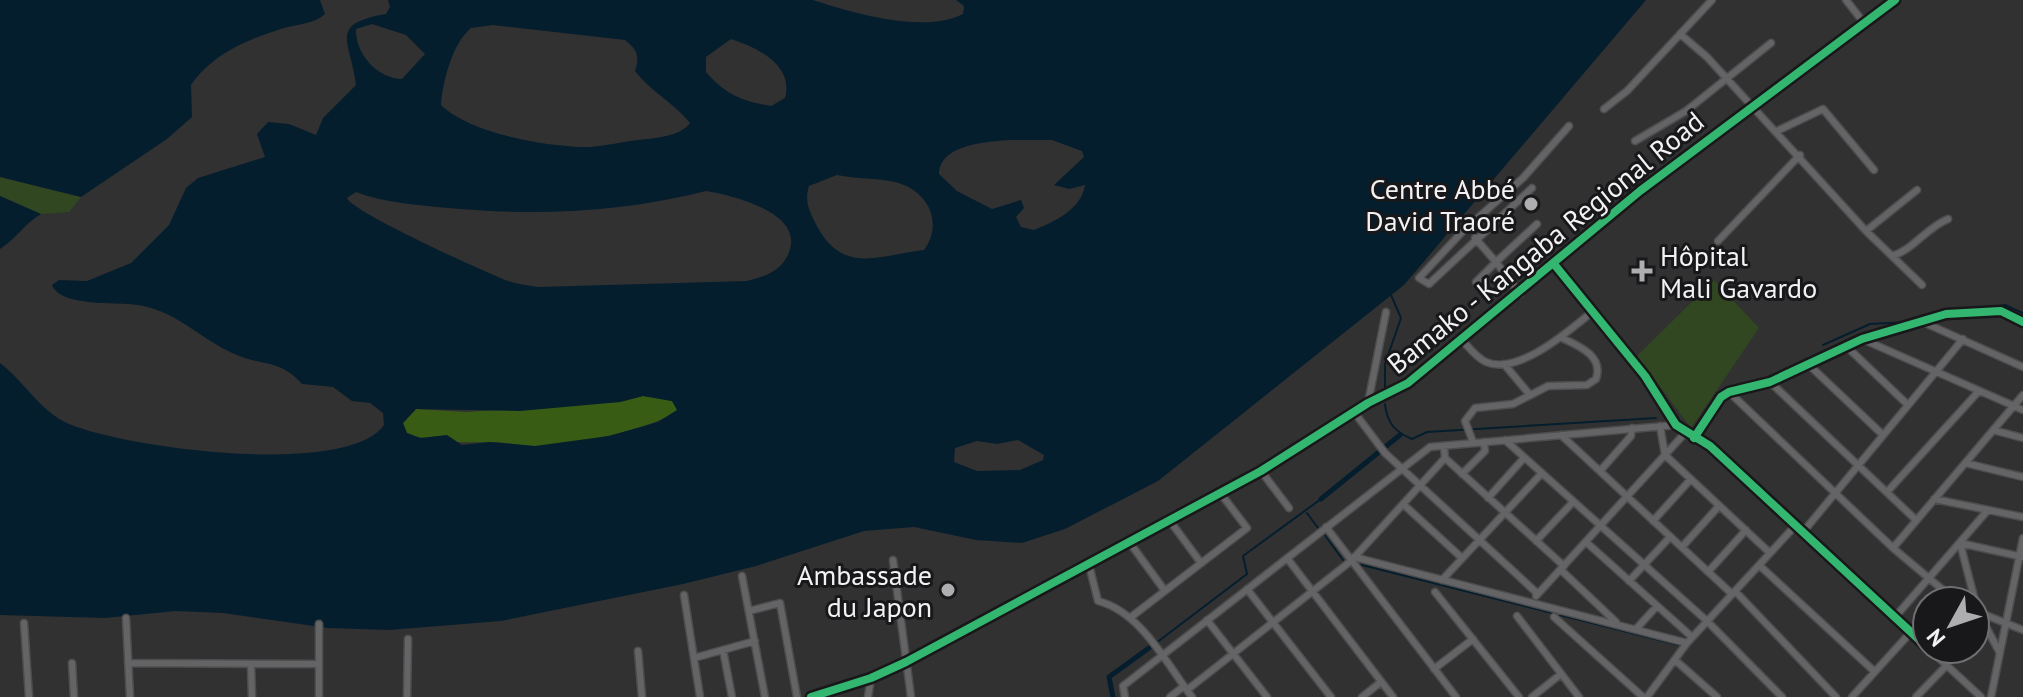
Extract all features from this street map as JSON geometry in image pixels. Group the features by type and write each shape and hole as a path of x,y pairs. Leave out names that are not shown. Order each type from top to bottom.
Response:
{"street":[{"path":"1604,109 1627,91 1712,0"},
{"path":"1847,0 1864,23"},
{"name":"Bamako - Kangaba Regional Road","path":"811,697 871,678 906,662 1221,494 1354,412 1391,393 1463,341 1750,106 1895,0"},
{"path":"1680,34 1800,155 1866,231 1922,285"},
{"path":"1635,141 1686,111 1771,43"},
{"path":"1777,131 1823,109 1874,170"},
{"path":"1532,188 1429,284 1417,276 1523,178 1569,126"},
{"path":"1718,241 1800,155"},
{"path":"1866,231 1917,190"},
{"path":"1892,256 1904,251 1929,228 1948,219"},
{"path":"1476,282 1537,224"},
{"path":"1475,238 1520,294"},
{"path":"1554,264 1645,376 1676,425 1710,446 1911,632 1852,697"},
{"path":"1694,438 1721,397 1729,392 1770,382 1862,339 1925,323 1946,314 2001,311 2023,322"},
{"path":"1372,402 1386,312"},
{"path":"1463,341 1485,362 1504,364 1529,356 1562,338 1592,312"},
{"path":"1925,323 2023,367"},
{"path":"1473,442 1465,424 1475,408 1513,404 1548,386 1587,385 1596,379 1598,368 1593,357 1562,338"},
{"path":"1862,339 2023,410"},
{"path":"1803,532 1963,339"},
{"path":"1846,346 1908,405"},
{"path":"1504,364 1530,395"},
{"path":"1809,365 1883,435"},
{"path":"1770,382 1916,520"},
{"path":"1887,492 1979,391"},
{"path":"1729,392 1935,585"},
{"path":"1893,548 2023,395"},
{"path":"1354,412 1385,453 1538,594"},
{"path":"1125,697 1123,686 1430,447 1676,425"},
{"path":"1660,426 1665,455 1770,553"},
{"path":"1600,471 1631,436 1632,428"},
{"path":"1993,430 2023,438"},
{"path":"1531,602 1685,433"},
{"path":"1561,435 1733,592 1836,697"},
{"path":"1505,440 1707,621 1782,697"},
{"path":"1462,474 1485,451 1484,442"},
{"path":"1444,446 1445,458 1536,541 1619,624"},
{"path":"1170,697 1233,653 1352,559 1445,458"},
{"path":"1488,498 1524,458"},
{"path":"1965,463 2023,477"},
{"path":"1261,471 1289,508"},
{"path":"1442,580 1542,473"},
{"path":"1653,521 1691,479"},
{"path":"1131,617 1247,528 1221,494"},
{"path":"1934,499 2023,517"},
{"path":"1536,541 1573,502"},
{"path":"1403,504 1462,558"},
{"path":"1682,547 1719,506"},
{"path":"1895,617 1988,510"},
{"path":"1170,521 1201,563"},
{"path":"1554,617 1645,697 1689,640 1796,525"},
{"path":"1326,527 1456,697"},
{"path":"1708,572 1746,530"},
{"path":"1629,581 1670,537"},
{"path":"1991,697 2023,538"},
{"path":"1586,542 1657,606 1689,640"},
{"path":"1130,543 1165,591"},
{"path":"1960,543 2021,556"},
{"path":"1960,543 1970,585"},
{"path":"1287,558 1393,697"},
{"path":"1352,559 1689,640"},
{"path":"893,560 911,697"},
{"path":"1089,565 1098,601 1118,606 1131,617 1192,697"},
{"path":"1759,565 1875,672"},
{"path":"742,576 765,697"},
{"path":"1247,589 1331,697"},
{"path":"1435,592 1519,697"},
{"path":"684,595 700,697"},
{"path":"749,611 780,603 797,697"},
{"path":"1636,629 1657,606"},
{"path":"1517,616 1579,697"},
{"path":"1991,617 2023,630"},
{"path":"126,618 130,697"},
{"path":"1207,620 1267,697"},
{"path":"24,623 29,697"},
{"path":"319,624 319,697"},
{"path":"1991,637 2000,653"},
{"path":"407,697 408,639"},
{"path":"1434,669 1473,639"},
{"path":"694,658 755,641"},
{"path":"723,650 732,697"},
{"path":"638,651 642,697"},
{"path":"1675,660 1717,697"},
{"path":"72,663 74,697"},
{"path":"128,663 319,664"},
{"path":"251,665 252,697"},
{"path":"1916,697 1947,665 1981,697"},
{"path":"1532,697 1561,674"},
{"path":"868,697 871,678"},
{"path":"1362,697 1381,682"}],"green space":[{"path":"0,177 81,197 69,212 41,214 0,196"},
{"path":"1714,280 1759,328 1691,428 1637,356"},
{"path":"643,396 672,401 678,410 630,430 550,445 439,441 407,433 403,423 416,409 466,412 620,402"}],"water":[{"path":"0,0 320,0 325,14 311,22 258,37 210,64 191,85 192,117 167,139 81,197 0,177"},
{"path":"388,0 813,0 888,19 929,22 963,14 964,6 956,0 1646,0 1404,285 1158,481 1065,529 1022,543 976,540 914,527 864,531 756,566 501,621 389,630 328,628 223,613 176,611 105,618 0,615 0,363 40,403 67,423 95,432 182,449 282,454 327,451 362,441 384,425 383,413 370,403 352,401 333,387 302,384 287,371 229,351 153,308 77,300 57,292 52,285 59,280 87,281 131,263 169,225 186,188 198,178 265,157 257,134 268,122 289,124 316,135 323,118 356,85 348,46 349,30 356,23 386,14 390,7","holes":["372,24 406,35 425,54 402,79 393,78 370,63 357,38 356,29","493,25 625,40 636,53 635,71 690,123 686,128 666,136 589,147 553,145 511,137 471,124 441,105 450,64 464,35 471,28","731,39 752,47 779,67 786,86 785,98 771,106 751,102 728,92 706,72 706,57","1052,140 1082,151 1084,157 1054,185 1069,189 1085,185 1083,194 1066,214 1034,230 1021,227 1016,217 1024,208 1021,200 992,209 957,191 939,174 947,156 966,146","837,175 907,186 924,200 929,209 933,229 930,240 924,250 878,258 852,257 828,243 818,228 807,197 809,186","706,191 746,201 775,215 785,225 791,236 790,249 784,262 774,271 747,281 538,287 508,281 448,254 371,216 347,198 356,192 413,205 514,212 578,211 641,204","643,396 672,401 677,410 658,422 609,436 535,446 490,442 462,445 447,435 420,438 407,433 403,423 416,409 520,411 620,402","1018,440 1044,455 1043,460 1020,470 977,471 954,462 955,448 977,441 997,444"]},
{"path":"0,196 41,214 0,249"}],"waterway":[{"path":"1385,392 1385,364 1401,318 1391,295"},
{"path":"1986,309 2005,305 2023,313"},
{"path":"1823,345 1870,324 1909,322"},
{"path":"1385,404 1393,426 1412,439 1427,432 1656,418"},
{"path":"1321,499 1400,435"},
{"path":"1156,643 1247,574 1243,556 1321,499"},
{"path":"1307,513 1318,528"},
{"path":"1324,534 1343,560"},
{"path":"1358,564 1679,645"},
{"path":"1113,697 1109,677 1149,648"}],"cycle path":[{"path":"811,697 871,678 906,662 1261,471 1368,403 1408,383 1640,191 1895,0"},
{"path":"1554,264 1645,376 1676,425 1710,446 1911,632"},
{"path":"1694,438 1721,397 1729,392 1770,382 1862,339 1946,314 2001,311 2023,322"}],"place":[{"name":"Centre Abbé David Traoré","path":"1531,204"},
{"name":"Hôpital Mali Gavardo","path":"1642,271"},
{"name":"Ambassade du Japon","path":"948,590"}]}
